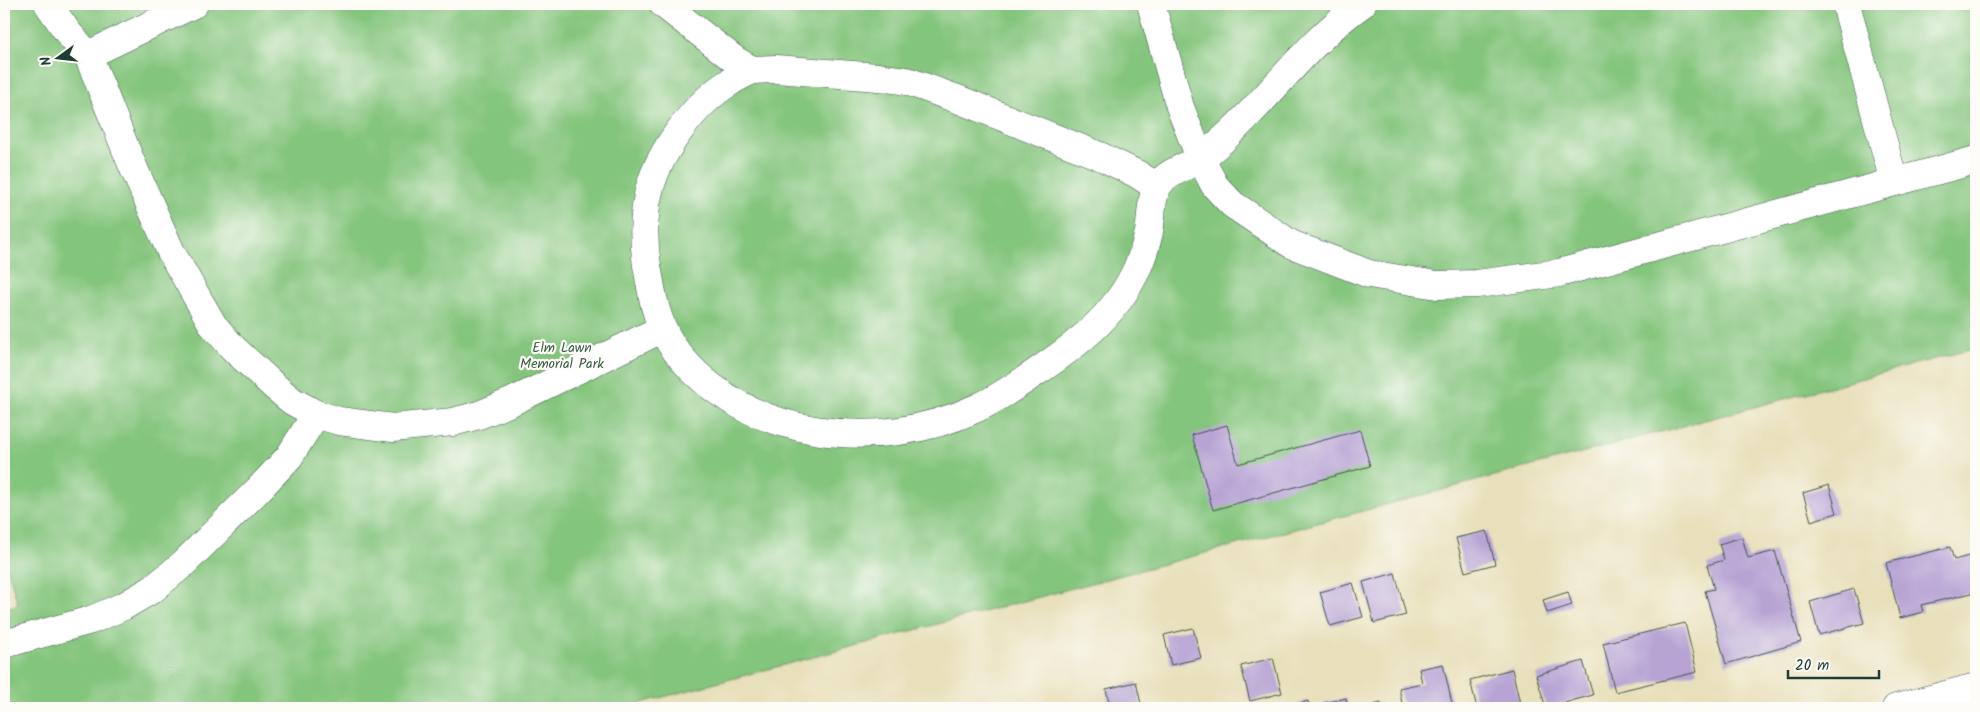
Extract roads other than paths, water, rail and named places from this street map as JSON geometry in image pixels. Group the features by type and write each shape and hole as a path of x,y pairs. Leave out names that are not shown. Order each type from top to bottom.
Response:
{"street":[{"path":"48,4 69,34 88,55 130,162 171,252 213,326 233,348 274,386 292,401 316,414 339,422 393,428 453,422 479,415 511,402 662,328"},
{"path":"88,55 194,4"},
{"path":"664,4 736,60 752,70"},
{"path":"1151,4 1180,107 1200,158 1215,186 1232,204 1291,244 1369,274 1437,285 1477,284 1559,273 1976,160"},
{"path":"1157,187 1137,174 1102,157 960,100 907,81 878,77 752,70 729,82 704,103 681,128 665,153 654,175 647,197 645,224 646,265 654,303 662,328 675,349 693,371 720,394 755,412 787,425 825,432 858,433 898,432 934,424 976,409 1014,387 1084,338 1110,313 1128,287 1141,258 1149,232 1157,187 1166,177 1200,158 1229,134 1323,34 1362,4"},
{"path":"1846,4 1894,182"},
{"path":"4,644 91,620 124,606 153,589 184,563 265,484 289,457 316,414"},
{"path":"1896,708 1976,687"}],"park label":[{"name":"Elm Lawn Memorial Park","path":"562,356"}]}
